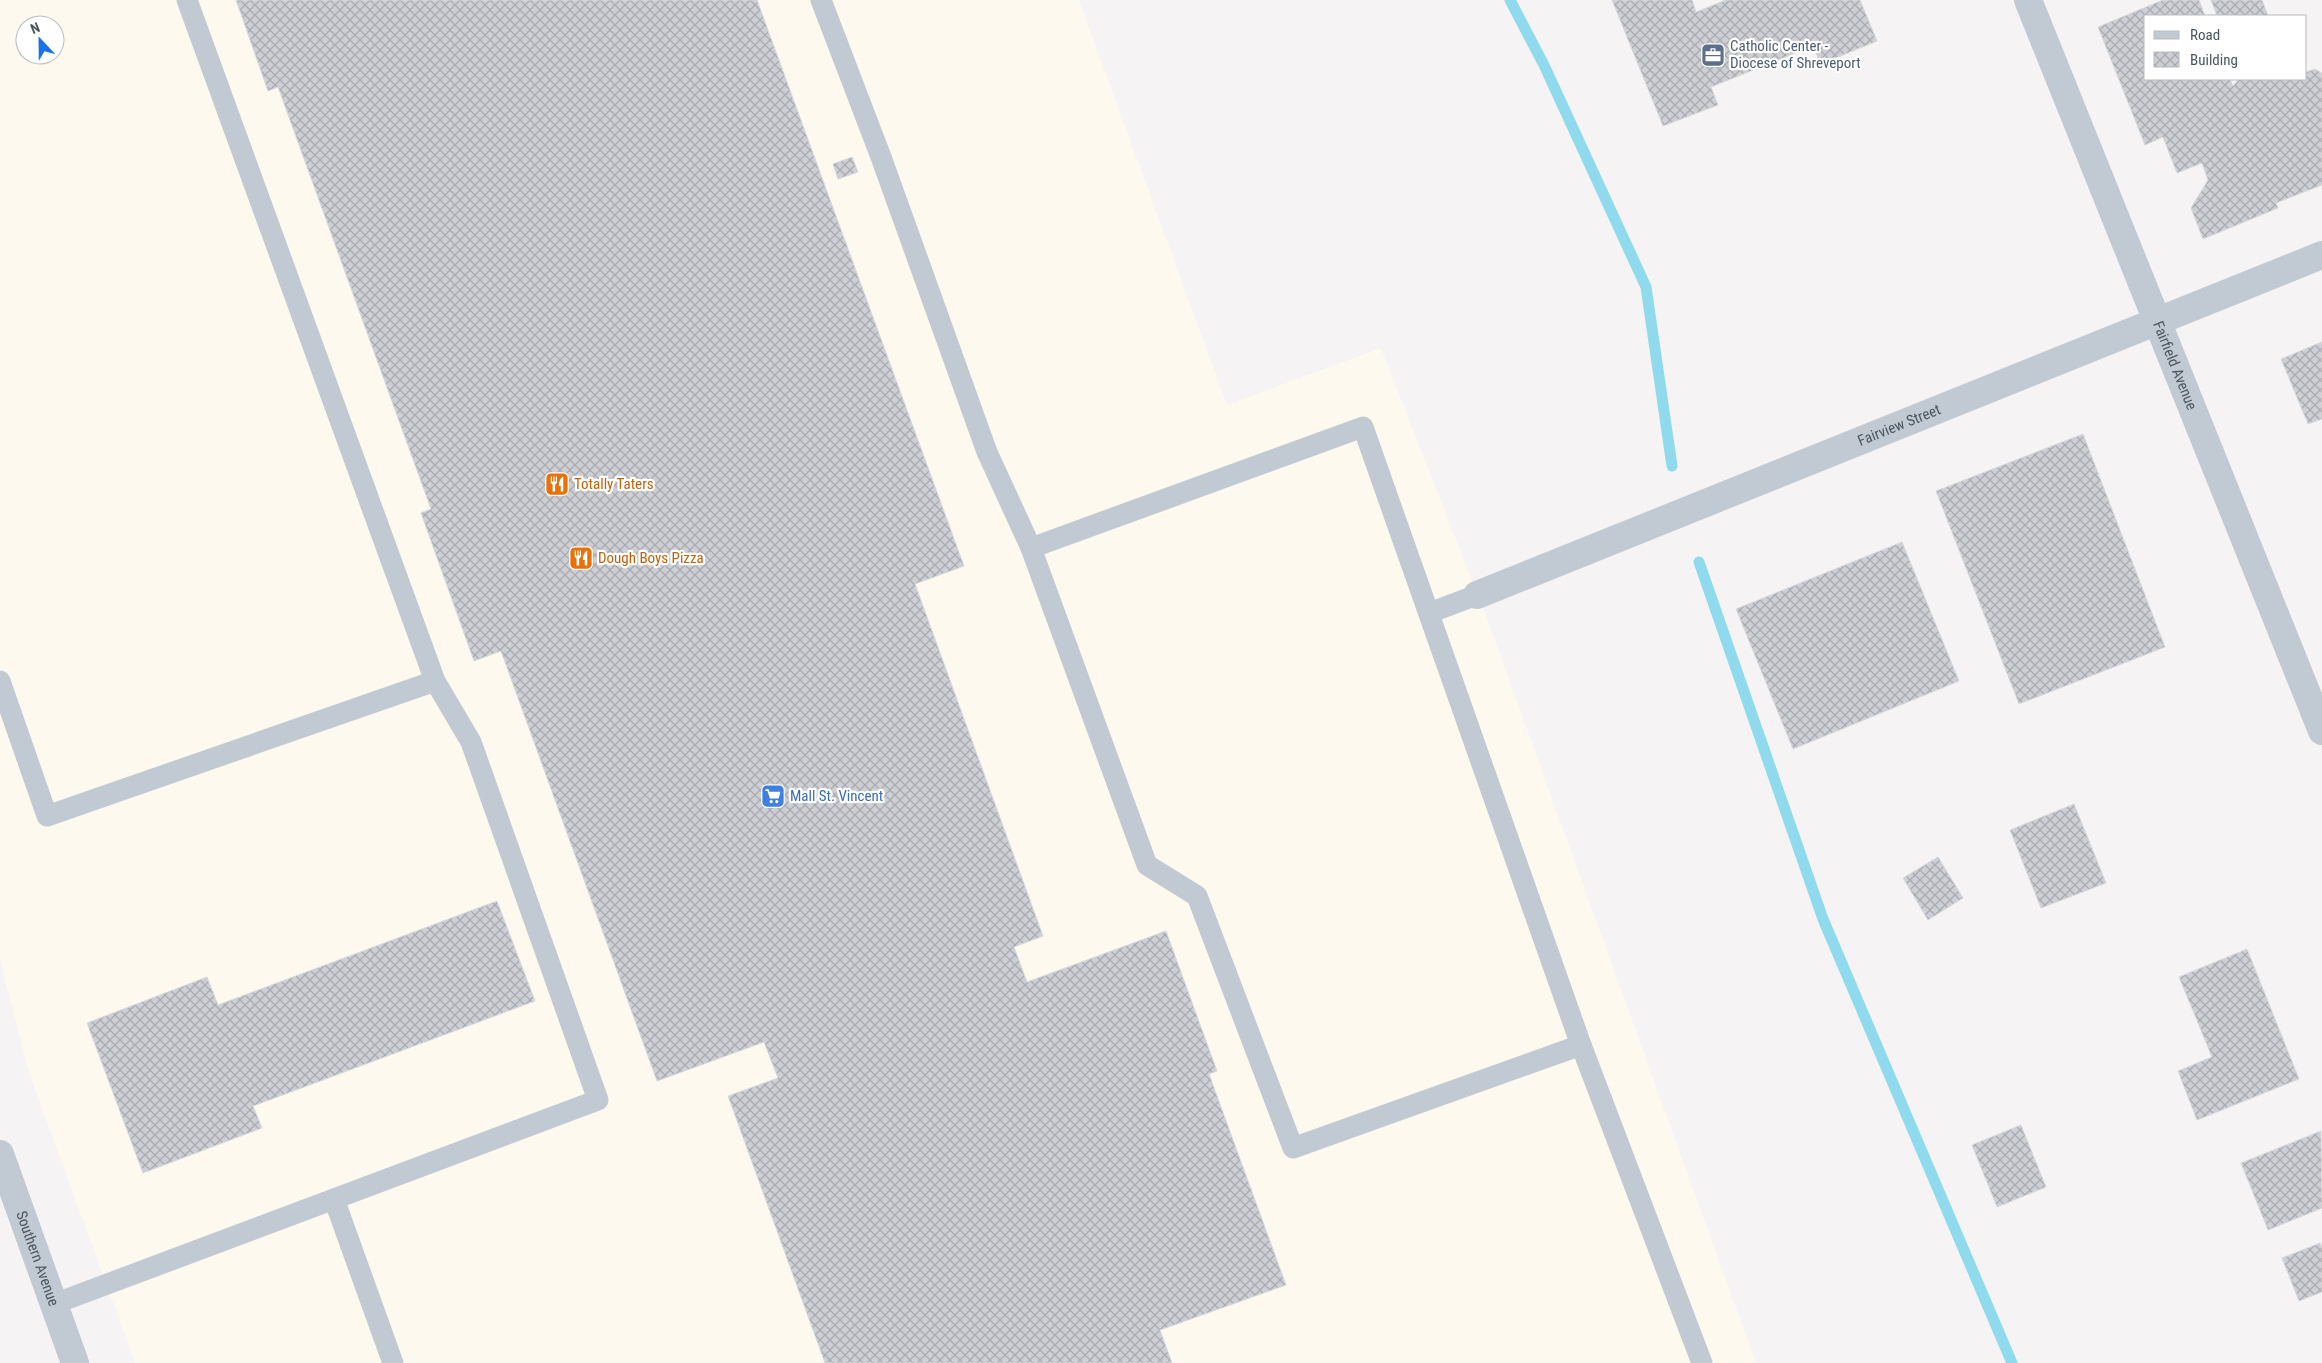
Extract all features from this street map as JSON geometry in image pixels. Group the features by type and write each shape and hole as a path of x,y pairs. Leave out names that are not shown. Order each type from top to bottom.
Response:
{"street":[{"name":"Fairfield Avenue","path":"2028,0 2322,731"},
{"name":"Fairview Street","path":"1477,595 2322,255"},
{"name":"Southern Avenue","path":"0,1154 75,1363"}],"lane":[{"path":"54,1304 598,1100 471,742 435,681 187,0"},
{"path":"821,0 880,157 986,452 1031,548 1147,865 1197,896 1293,1148 1581,1045"},
{"path":"1031,548 1363,427 1581,1045 1702,1363"},
{"path":"1429,613 1477,595"},
{"path":"0,681 47,816 435,681"},
{"path":"334,1199 393,1363"}],"shaded area":[{"path":"0,0 1079,0 1227,405 1381,348 1488,621 1756,1363 135,1363 28,1070 0,960"}],"building":[{"name":"Mall St. Vincent","path":"236,0 757,0 964,566 915,584 1043,936 1014,947 1027,982 1166,931 1217,1071 1209,1074 1286,1285 1160,1330 1172,1363 825,1363 728,1096 778,1078 764,1042 657,1081 501,651 474,661 421,513 431,509 278,87 268,91"},
{"name":"Catholic Center - Diocese of Shreveport","path":"1612,0 1692,0 1696,12 1726,0 1860,0 1877,41 1821,64 1813,46 1711,87 1718,105 1663,126"},
{"path":"2163,0 2199,0 2205,15 2144,15 2144,80 2230,80 2233,86 2238,80 2307,80 2307,72 2315,69 2322,73 2322,185 2276,203 2278,208 2203,239 2191,208 2208,180 2202,163 2177,173 2163,137 2145,145 2098,27"},
{"path":"2211,0 2262,0 2268,15 2217,15"},
{"path":"852,157 858,172 838,179 833,164"},
{"path":"2322,342 2322,419 2308,424 2281,359"},
{"path":"2083,434 2165,647 2019,704 1936,491"},
{"path":"1902,542 1959,681 1793,749 1736,609"},
{"path":"2074,804 2106,883 2041,908 2010,830"},
{"path":"1938,857 1963,898 1928,920 1903,878"},
{"path":"497,901 535,1001 253,1106 262,1128 143,1173 87,1023 207,977 218,1005"},
{"path":"2247,949 2299,1079 2197,1120 2178,1071 2212,1057 2179,977"},
{"path":"2021,1125 2046,1187 1997,1207 1972,1145"},
{"path":"2321,1131 2322,1208 2268,1230 2241,1163"},
{"path":"2320,1243 2322,1248 2322,1292 2299,1301 2282,1258"}],"waterway":[{"path":"1510,0 1544,65 1646,287 1672,466"},
{"path":"1699,562 1823,919 2012,1363"}],"place":[{"name":"Catholic Center - Diocese of Shreveport","path":"1713,55"},
{"name":"Totally Taters","path":"557,484"},
{"name":"Dough Boys Pizza","path":"581,558"},
{"name":"Mall St. Vincent","path":"773,796"}]}
